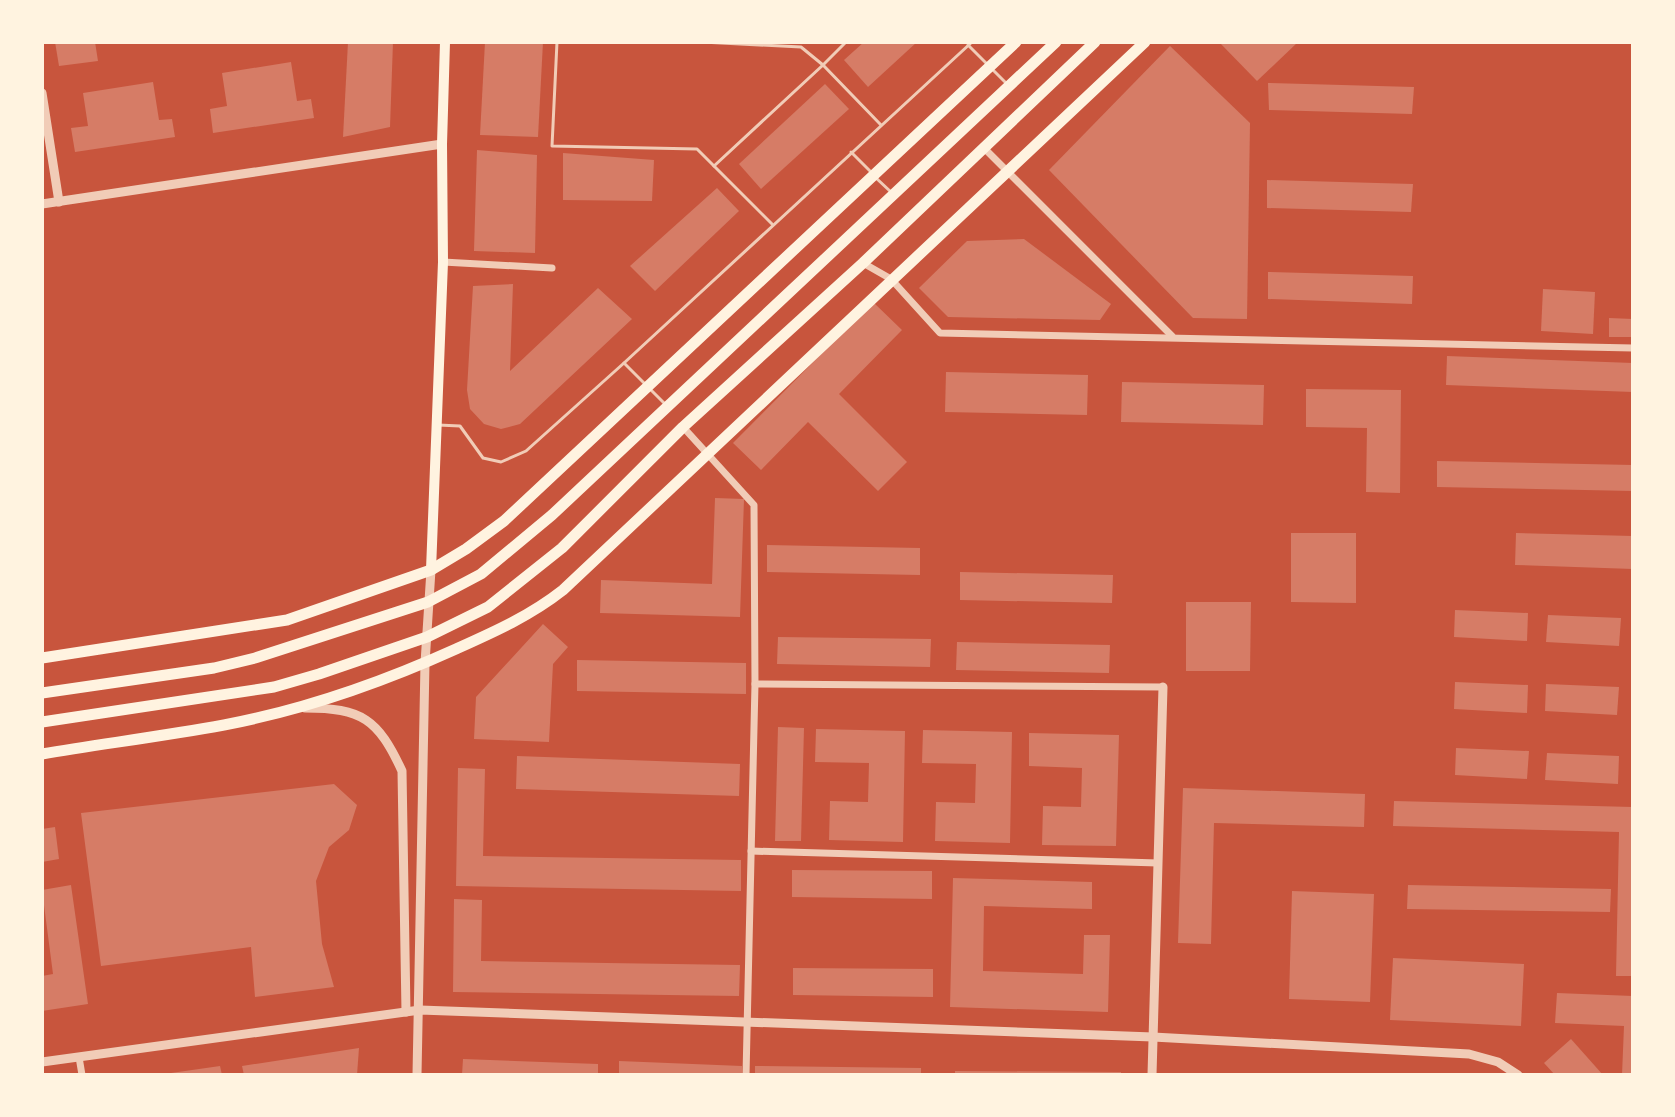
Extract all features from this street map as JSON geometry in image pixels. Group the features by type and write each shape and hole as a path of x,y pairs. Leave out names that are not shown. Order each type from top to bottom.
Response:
{"main road":[{"path":"431,570 443,262 445,42"},
{"path":"42,658 287,620 431,570 466,549 504,521 1016,42"},
{"path":"42,693 214,668 428,602 462,585 502,559 1056,42"},
{"path":"42,722 274,687 427,637 488,607 562,548 683,427 863,263 1095,42"},
{"path":"42,754 225,725 298,708 425,663 517,622 541,607 563,590 1145,42"}],"street":[{"path":"42,93 59,202"},
{"path":"42,204 442,144"},
{"path":"984,148 1173,336"},
{"path":"443,262 552,268"},
{"path":"863,263 891,279 940,333 1633,348"},
{"path":"683,427 754,505 755,684 746,1075"},
{"path":"417,1075 425,663 431,570"},
{"path":"755,684 1163,687 1152,1075"},
{"path":"298,708 340,708 361,717 376,727 392,748 402,771 406,1012"},
{"path":"751,851 1158,863"},
{"path":"42,1062 420,1010 1153,1037 1469,1054 1498,1062 1518,1075"},
{"path":"79,1057 82,1075"}],"lane":[{"path":"557,42 552,146 697,149 772,225"},
{"path":"702,42 801,47 823,65 881,125"},
{"path":"714,166 846,42"},
{"path":"437,425 460,426 483,458 501,462 526,451 970,44 1010,87"},
{"path":"851,152 894,195"},
{"path":"624,363 667,407"}],"building":[{"path":"55,42 95,42 98,61 59,66"},
{"path":"348,42 393,42 390,127 343,137"},
{"path":"485,42 543,42 538,137 480,135"},
{"path":"864,42 917,42 868,87 844,60"},
{"path":"1219,42 1298,42 1257,81"},
{"path":"1170,46 1250,123 1247,319 1193,318 1049,170"},
{"path":"291,62 297,101 311,99 314,118 213,133 210,109 227,106 222,73"},
{"path":"153,82 159,120 172,119 175,137 75,152 71,128 88,126 83,93"},
{"path":"1268,83 1414,87 1412,114 1269,110"},
{"path":"825,84 849,109 761,189 739,164"},
{"path":"477,150 537,155 535,253 474,251"},
{"path":"563,153 654,160 652,201 563,200"},
{"path":"1267,180 1413,184 1411,212 1267,208"},
{"path":"717,188 739,211 655,291 630,266"},
{"path":"1024,239 1111,304 1100,320 948,317 919,288 967,241"},
{"path":"1268,272 1413,276 1412,304 1268,299"},
{"path":"513,284 510,371 598,288 632,319 520,424 501,429 484,424 470,409 467,390 473,286"},
{"path":"1543,289 1595,292 1593,334 1541,331"},
{"path":"873,302 902,330 839,394 907,462 878,491 808,422 761,470 733,443"},
{"path":"1609,318 1633,319 1633,337 1609,337"},
{"path":"1447,356 1633,363 1633,392 1446,385"},
{"path":"946,372 1088,375 1087,415 945,412"},
{"path":"1122,382 1264,385 1263,425 1121,422"},
{"path":"1306,389 1401,390 1400,493 1366,492 1367,428 1306,427"},
{"path":"1437,461 1633,465 1633,491 1437,487"},
{"path":"715,498 744,499 740,617 600,613 601,580 712,584"},
{"path":"1291,533 1356,533 1356,603 1291,602"},
{"path":"1516,533 1633,536 1633,569 1515,565"},
{"path":"767,545 920,548 920,575 767,572"},
{"path":"960,572 1113,575 1112,603 960,600"},
{"path":"1186,602 1251,602 1250,671 1186,671"},
{"path":"1455,610 1528,613 1527,641 1454,637"},
{"path":"1548,615 1621,618 1619,646 1546,642"},
{"path":"543,624 568,647 553,664 549,742 474,739 476,697"},
{"path":"778,637 931,639 930,667 777,664"},
{"path":"957,642 1110,645 1109,673 956,670"},
{"path":"577,660 746,663 746,694 577,691"},
{"path":"1455,682 1528,685 1527,713 1454,709"},
{"path":"1546,684 1619,687 1617,715 1545,711"},
{"path":"778,727 804,728 801,841 775,841"},
{"path":"816,729 905,731 903,842 829,840 830,801 868,802 869,763 815,762"},
{"path":"923,730 1012,732 1010,843 935,841 936,802 975,803 976,764 922,763"},
{"path":"1029,733 1119,735 1116,846 1042,845 1043,806 1081,807 1082,768 1029,766"},
{"path":"1456,748 1529,751 1527,779 1455,775"},
{"path":"1547,753 1619,756 1618,784 1545,780"},
{"path":"517,756 740,764 739,796 516,789"},
{"path":"458,768 485,769 483,856 741,860 741,891 456,886"},
{"path":"334,784 357,805 349,830 329,847 316,881 322,944 334,987 255,997 251,947 101,966 81,813"},
{"path":"1183,788 1365,794 1364,827 1214,823 1211,944 1178,943"},
{"path":"1394,801 1633,807 1633,976 1616,976 1619,832 1393,826"},
{"path":"55,827 59,859 42,862 42,829"},
{"path":"792,870 932,871 932,899 792,897"},
{"path":"953,878 1092,882 1092,909 984,906 983,971 1083,974 1084,935 1110,935 1108,1012 950,1007"},
{"path":"71,885 88,1004 42,1011 42,976 53,974 42,890"},
{"path":"1408,885 1611,889 1610,912 1407,909"},
{"path":"1292,891 1374,894 1370,1002 1289,999"},
{"path":"454,899 482,900 481,961 740,965 739,996 453,992"},
{"path":"1393,958 1524,964 1521,1026 1390,1020"},
{"path":"793,968 933,969 933,997 793,995"},
{"path":"1557,993 1633,996 1633,1075 1622,1075 1624,1026 1555,1023"},
{"path":"1571,1039 1603,1075 1555,1075 1544,1063"},
{"path":"359,1048 357,1075 244,1075 242,1066"},
{"path":"463,1059 598,1064 598,1075 462,1075"},
{"path":"619,1061 742,1066 742,1075 619,1075"},
{"path":"220,1066 222,1075 171,1075 171,1073"},
{"path":"755,1066 921,1068 921,1075 755,1075"},
{"path":"955,1071 1121,1072 1121,1075 955,1075"}]}
